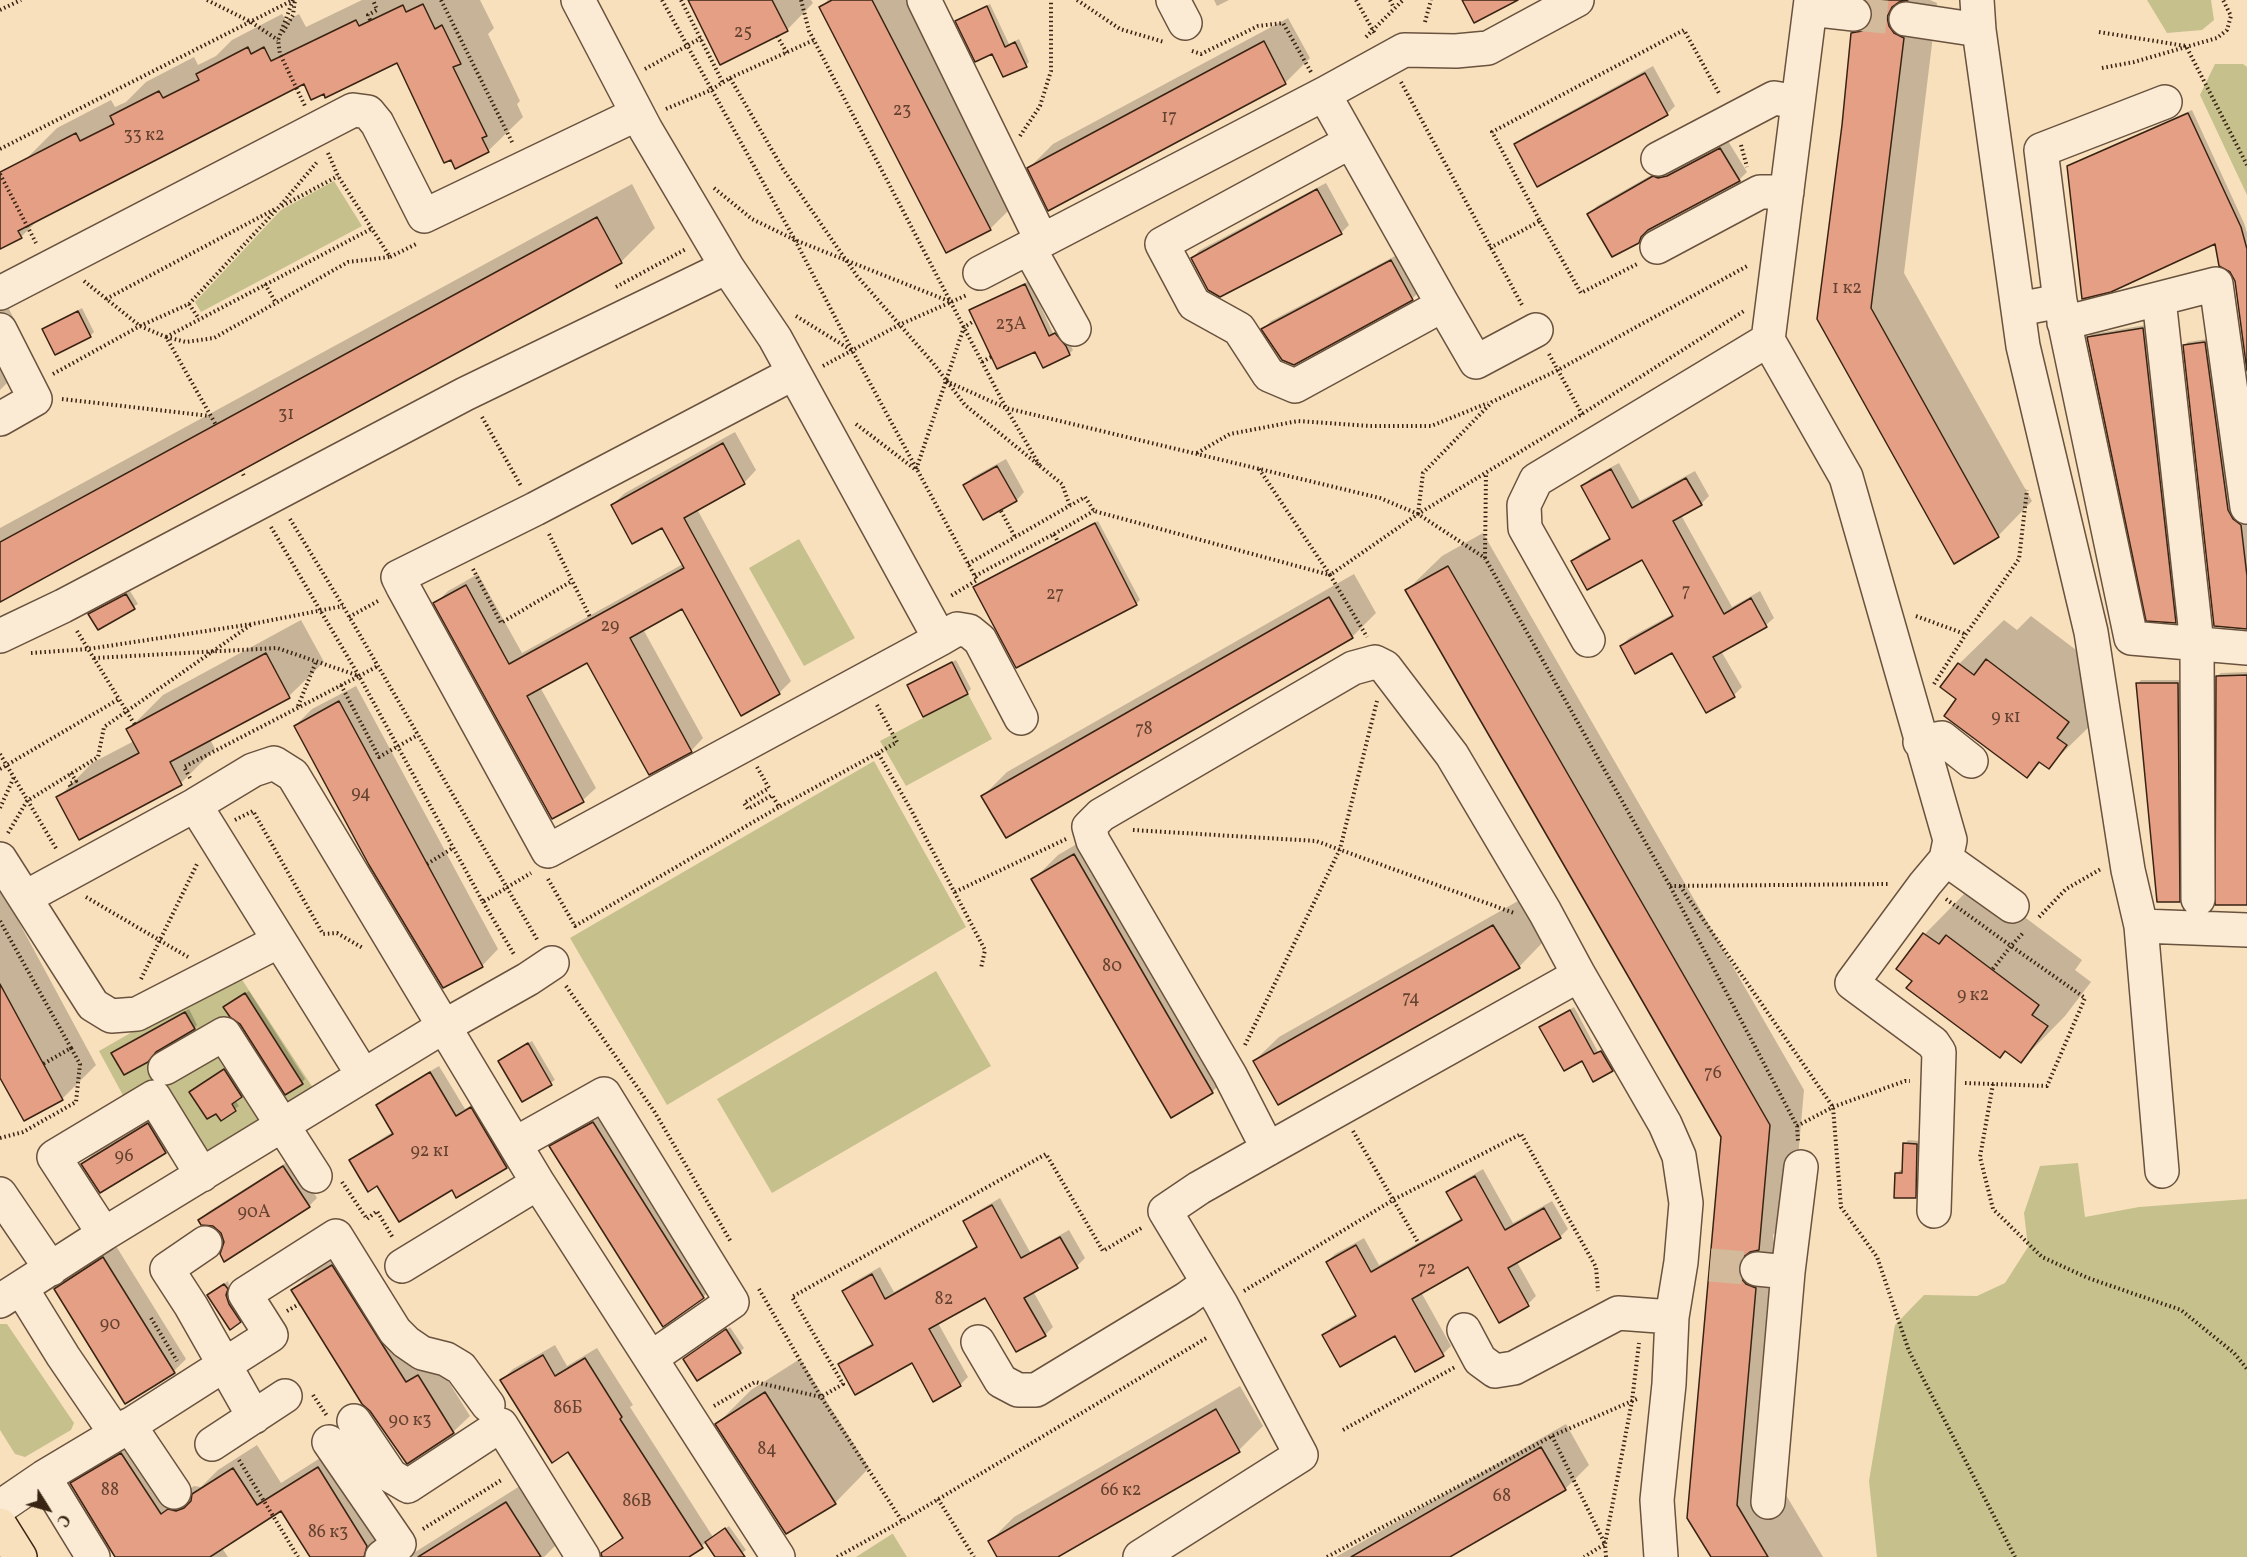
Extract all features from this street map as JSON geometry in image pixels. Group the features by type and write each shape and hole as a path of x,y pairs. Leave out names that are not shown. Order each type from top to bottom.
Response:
{"main road":[{"path":"0,1525 20,1557"}],"lane":[{"path":"578,0 638,117 727,267 775,338 940,639"},
{"path":"924,0 1004,164 1036,245 1074,329"},
{"path":"980,273 1404,50 1456,51 1488,48 1577,0"},
{"path":"1854,14 1810,4 1768,340 1846,477 1950,840 1946,859 1852,983 1933,1043 1939,1052 1934,1211"},
{"path":"1906,19 1978,15 2024,346 2091,632 2126,855 2141,926 2162,1171"},
{"path":"1324,94 1476,362 1536,330"},
{"path":"1658,159 1774,98 1798,102"},
{"path":"2131,639 2062,312 2041,150 2165,102"},
{"path":"0,293 353,110 368,112 377,123 424,216 524,166 638,117"},
{"path":"1350,142 1162,244 1194,304 1239,329 1269,375 1295,386 1443,305"},
{"path":"1649,254 1760,192 1787,192"},
{"path":"11,645 63,606 265,498 465,394 727,267"},
{"path":"2019,309 2062,312 2159,299 2216,284 2247,507"},
{"path":"2159,299 2197,644 2198,899"},
{"path":"0,330 31,393 0,419"},
{"path":"1588,640 1525,528 1524,505 1536,480 1768,340"},
{"path":"796,376 529,500 398,577 548,851 957,629 969,631 980,640 1021,718"},
{"path":"2091,632 2131,639 2247,648"},
{"path":"1268,1149 1230,1075 1093,841 1089,827 1101,814 1343,673 1375,662 1385,667 1452,755 1545,912 1665,1124 1679,1156 1695,1264 1657,1316 1669,1384 1657,1500 1661,1557"},
{"path":"1917,728 1942,738 1971,761"},
{"path":"26,897 195,806 253,770 273,763 293,775 538,1182 777,1557"},
{"path":"195,806 363,1076"},
{"path":"3,848 26,897 93,1005 111,1016 137,1014 279,941"},
{"path":"1946,859 2024,919"},
{"path":"2141,926 2247,930"},
{"path":"174,1492 10,1295 104,1234 443,1027 540,971"},
{"path":"1140,1557 1301,1455 1214,1307 1165,1211 1199,1188 1579,975"},
{"path":"165,1068 224,1034 283,1126 328,1179"},
{"path":"515,1144 604,1094 732,1302 651,1358"},
{"path":"104,1234 54,1157 154,1097 202,1175"},
{"path":"1768,1502 1773,1271 1801,1167"},
{"path":"405,1264 538,1182"},
{"path":"0,1194 51,1269"},
{"path":"0,1507 271,1335 245,1294 336,1236 395,1331 422,1353 446,1359 462,1368 488,1405"},
{"path":"205,1243 167,1269 191,1306 254,1417"},
{"path":"978,1342 1001,1381 1018,1390 1036,1390 1186,1299 1214,1307"},
{"path":"1471,1342 1480,1360 1496,1371 1514,1368 1618,1313 1657,1316"},
{"path":"218,1440 285,1396"},
{"path":"354,1421 391,1476 408,1486 501,1425 525,1464 552,1485 582,1549"},
{"path":"329,1442 391,1551"},
{"path":"44,1477 93,1557"}],"path":[{"path":"0,10 21,0"},
{"path":"207,0 251,22 278,40 293,0"},
{"path":"283,0 293,0"},
{"path":"0,149 293,0"},
{"path":"370,21 368,15 377,10 373,0"},
{"path":"441,0 524,166"},
{"path":"662,0 795,240 916,470 976,578 1094,512"},
{"path":"681,0 723,83"},
{"path":"801,0 809,31 1006,408 1041,468"},
{"path":"1004,164 1040,106 1051,70 1051,0"},
{"path":"1077,0 1120,29 1180,30 1201,54 1258,27 1284,23 1324,94"},
{"path":"1356,0 1372,29"},
{"path":"1390,0 1394,8"},
{"path":"2102,68 2134,62 2217,38 2227,30 2231,16 2223,0"},
{"path":"691,19 696,16"},
{"path":"1649,254 1581,293 1492,132 1684,30 1733,119 1753,186 1746,199"},
{"path":"2099,32 2186,46"},
{"path":"777,36 787,53"},
{"path":"621,82 700,39"},
{"path":"638,117 711,90 730,78 814,40"},
{"path":"2186,46 2247,165"},
{"path":"1388,58 1575,403"},
{"path":"730,78 783,170 848,262 965,405 1062,484 1070,506"},
{"path":"31,393 140,326 189,304 279,207 326,150"},
{"path":"0,175 36,243 140,326 166,337 186,342 214,338 348,262 390,257"},
{"path":"106,299 338,176"},
{"path":"708,182 752,219 795,240 952,303"},
{"path":"1490,248 1540,221"},
{"path":"166,337 371,229"},
{"path":"266,284 276,303"},
{"path":"1259,468 1330,575 1418,514 1774,293"},
{"path":"796,376 899,325 952,303"},
{"path":"189,304 199,320"},
{"path":"916,470 964,327 974,321"},
{"path":"166,337 216,425"},
{"path":"982,362 991,357"},
{"path":"1197,453 1230,434 1298,421 1371,426 1431,426 1492,402 1558,370"},
{"path":"946,381 1006,408 1380,498 1418,514 1485,558 1670,886 1797,1126 1801,1167"},
{"path":"31,393 54,398 211,416"},
{"path":"1418,514 1423,473 1492,402"},
{"path":"853,422 916,470"},
{"path":"488,425 591,619"},
{"path":"1485,558 1486,472"},
{"path":"1917,728 1966,634 2019,559 2028,482"},
{"path":"265,498 343,606 378,666 506,888 540,971"},
{"path":"265,498 322,611 483,902 540,971"},
{"path":"1001,511 1015,537"},
{"path":"1054,534 1058,542"},
{"path":"470,564 501,623 572,581"},
{"path":"349,617 375,603"},
{"path":"1881,604 1966,634"},
{"path":"63,606 135,725"},
{"path":"11,645 88,649 252,624 343,606"},
{"path":"3,848 27,801 98,757 104,727 252,624"},
{"path":"94,658 277,648 359,676 378,666"},
{"path":"298,707 316,662"},
{"path":"341,685 379,757 418,735"},
{"path":"0,769 118,699"},
{"path":"562,905 575,926 779,807 897,742 888,725"},
{"path":"878,753 985,950 981,968"},
{"path":"0,754 27,801 65,877 159,940 218,974"},
{"path":"754,763 769,788 744,803 748,809 772,795 779,807"},
{"path":"71,773 76,781 69,784 72,789"},
{"path":"0,808 14,777"},
{"path":"124,1015 212,833 253,811 322,934 337,933 366,950"},
{"path":"955,892 1089,827 1316,841 1511,913 1545,912"},
{"path":"427,864 453,848"},
{"path":"1992,970 2011,946 2024,919 2066,889 2126,855"},
{"path":"483,902 525,876"},
{"path":"1670,886 1925,884 2085,998 2047,1086 1905,1081 1833,1107 1797,1126"},
{"path":"1680,886 1833,1107 1840,1207 1877,1257 1909,1351 2015,1557"},
{"path":"0,921 80,1064 76,1102 23,1132 0,1138"},
{"path":"43,1064 71,1048"},
{"path":"1993,1084 1980,1157 1993,1209 2042,1257 2088,1278 2181,1310 2234,1353 2247,1369"},
{"path":"1340,1109 1419,1244"},
{"path":"837,1557 938,1499 1214,1307 1393,1200 1521,1134 1596,1267 1602,1322"},
{"path":"690,1420 755,1382 821,1397 843,1384 792,1297 1046,1154 1103,1251 1165,1211"},
{"path":"328,1179 367,1219 376,1211 405,1264"},
{"path":"1605,1557 1605,1544 1632,1401 1657,1316"},
{"path":"151,1318 192,1385"},
{"path":"1343,1430 1471,1342"},
{"path":"1327,1557 1552,1437 1669,1384"},
{"path":"1552,1437 1605,1544"},
{"path":"218,1440 298,1557"},
{"path":"391,1551 525,1464"},
{"path":"938,1499 974,1557"},
{"path":"1584,1557 1605,1544"}],"shaded area":[{"path":"2147,0 2211,0 2214,20 2202,30 2167,33"},
{"path":"2215,64 2243,64 2247,67 2247,195 2200,95"},
{"path":"334,181 362,226 201,312 195,302 281,210"},
{"path":"799,539 855,638 804,666 749,568"},
{"path":"968,694 992,739 906,786 880,741"},
{"path":"874,761 966,927 667,1105 570,938"},
{"path":"936,971 991,1066 772,1193 717,1099"},
{"path":"237,972 315,1091 209,1155 160,1079 125,1099 99,1051"},
{"path":"2078,1163 2085,1217 2139,1207 2247,1199 2247,1557 1877,1557 1869,1481 1895,1325 1924,1295 1977,1296 2005,1283 2028,1247 2024,1213 2040,1166"},
{"path":"0,1324 7,1324 74,1423 71,1430 25,1457 15,1454 0,1430"},
{"path":"892,1534 907,1557 856,1557"}],"building":[{"path":"688,0 772,0 788,31 720,65"},
{"path":"832,0 872,0 991,230 946,253 819,7"},
{"path":"1462,0 1518,0 1474,23"},
{"path":"1866,0 1908,0 1892,7 1887,17 1894,33 1904,38 1871,308 1999,537 1954,564 1817,319 1842,125 1851,33 1862,31 1869,25 1873,16"},
{"path":"423,4 435,29 442,25 461,64 453,67 487,136 482,138 489,152 455,169 451,160 444,163 397,63 325,98 324,94 311,100 304,84 18,231 22,238 0,249 0,172 76,133 80,141 114,124 110,116 159,91 163,98 199,80 196,74 248,47 251,54 264,47 271,61 356,20 359,26 403,5 406,12"},
{"path":"987,6 1005,47 1015,42 1027,67 1003,77 992,54 975,62 955,21"},
{"path":"1264,41 1286,84 1048,211 1027,168"},
{"path":"1645,73 1668,115 1537,187 1514,144"},
{"path":"2188,113 2241,227 2247,249 2247,371 2235,281 2230,272 2219,266 2215,244 2111,292 2082,299 2067,166"},
{"path":"1720,148 1740,181 1648,230 1639,243 1612,257 1587,214 1653,176 1658,178 1667,176"},
{"path":"1317,189 1342,234 1220,297 1208,290 1191,258"},
{"path":"597,217 622,263 0,602 0,542"},
{"path":"1391,260 1413,300 1294,365 1282,360 1261,329"},
{"path":"1025,284 1049,336 1055,333 1070,355 1043,368 1035,352 997,369 969,310"},
{"path":"78,311 91,337 55,355 42,329"},
{"path":"2143,328 2176,623 2146,621 2087,337"},
{"path":"2205,342 2228,510 2233,519 2241,525 2247,576 2247,629 2214,626 2183,345"},
{"path":"723,443 745,484 684,518 780,694 741,716 682,609 630,638 692,752 649,775 587,663 527,696 584,802 552,819 433,603 466,585 509,664 684,568 662,528 632,544 611,505"},
{"path":"997,466 1017,501 983,520 963,485"},
{"path":"1611,469 1632,508 1686,478 1702,505 1673,521 1724,614 1751,598 1767,627 1713,657 1735,697 1706,713 1672,653 1635,674 1620,646 1673,616 1642,560 1587,590 1571,561 1610,539 1581,486"},
{"path":"1095,523 1137,605 1016,668 973,587"},
{"path":"1448,566 1770,1125 1759,1250 1750,1252 1742,1258 1738,1268 1740,1277 1746,1284 1756,1288 1737,1505 1768,1557 1711,1557 1687,1518 1721,1137 1405,590"},
{"path":"126,594 135,609 98,630 88,614"},
{"path":"1329,597 1353,638 1006,838 981,796"},
{"path":"266,653 290,698 170,762 182,785 79,840 56,797 139,753 126,729"},
{"path":"1986,659 2069,722 2057,738 2067,745 2049,769 2039,762 2027,778 1944,716 1956,699 1940,687 1958,663 1974,675"},
{"path":"952,662 968,694 923,717 907,685"},
{"path":"2247,675 2247,905 2215,905 2216,676"},
{"path":"2136,683 2178,683 2180,902 2157,902"},
{"path":"339,701 483,967 443,988 369,865 294,726"},
{"path":"1074,854 1213,1093 1171,1118 1031,879"},
{"path":"1493,925 1520,968 1278,1105 1253,1061"},
{"path":"1923,933 1939,944 1946,935 2039,1005 2032,1015 2048,1026 2021,1063 2005,1051 2000,1058 1906,988 1912,981 1896,969"},
{"path":"0,984 63,1100 24,1121 0,1078"},
{"path":"245,993 303,1084 285,1095 240,1024 230,1017 223,1007"},
{"path":"1570,1010 1594,1054 1601,1051 1613,1071 1593,1082 1582,1061 1564,1071 1539,1027"},
{"path":"185,1012 195,1029 156,1052 148,1062 124,1075 111,1053"},
{"path":"528,1043 552,1085 522,1102 498,1061"},
{"path":"224,1069 242,1097 232,1104 236,1111 221,1121 216,1114 207,1119 189,1092"},
{"path":"430,1072 456,1116 471,1107 507,1168 456,1198 452,1190 399,1222 377,1186 368,1192 349,1160 393,1134 376,1105"},
{"path":"593,1122 704,1298 663,1327 549,1146"},
{"path":"148,1123 166,1153 100,1193 81,1164"},
{"path":"1903,1143 1917,1144 1916,1198 1894,1198 1895,1173 1902,1173"},
{"path":"283,1166 310,1207 224,1262 220,1254 224,1242 221,1233 213,1226 201,1225 198,1220"},
{"path":"1475,1176 1505,1230 1544,1208 1561,1238 1508,1268 1529,1306 1499,1323 1468,1267 1412,1299 1444,1356 1415,1372 1395,1336 1340,1367 1322,1335 1356,1316 1326,1262 1356,1245 1371,1272 1462,1220 1446,1192"},
{"path":"992,1205 1021,1258 1060,1237 1078,1268 1024,1298 1046,1336 1016,1352 985,1298 929,1329 961,1386 933,1402 912,1363 855,1395 838,1364 873,1345 842,1291 872,1274 885,1299 977,1247 963,1221"},
{"path":"103,1257 175,1373 125,1404 54,1289"},
{"path":"332,1265 406,1382 418,1375 454,1433 407,1464 370,1411 362,1404 291,1290"},
{"path":"224,1284 228,1289 226,1295 229,1304 241,1322 230,1330 207,1295"},
{"path":"726,1329 741,1353 697,1381 683,1359"},
{"path":"543,1355 555,1376 585,1358 622,1417 620,1419 703,1548 689,1557 602,1557 601,1553 623,1538 568,1452 552,1463 500,1380"},
{"path":"765,1392 836,1504 786,1534 715,1424"},
{"path":"1216,1409 1240,1452 1058,1557 997,1557 988,1541"},
{"path":"1541,1447 1566,1490 1450,1557 1351,1557"},
{"path":"121,1453 161,1514 168,1509 176,1511 184,1508 191,1501 192,1494 233,1468 257,1505 318,1467 367,1546 364,1557 310,1557 281,1511 210,1557 115,1557 70,1483"},
{"path":"506,1502 541,1557 418,1557"},
{"path":"725,1528 745,1557 715,1557 705,1542"}],"tunnel":[{"path":"1854,14 1906,19"},
{"path":"1710,1265 1757,1269"}]}
